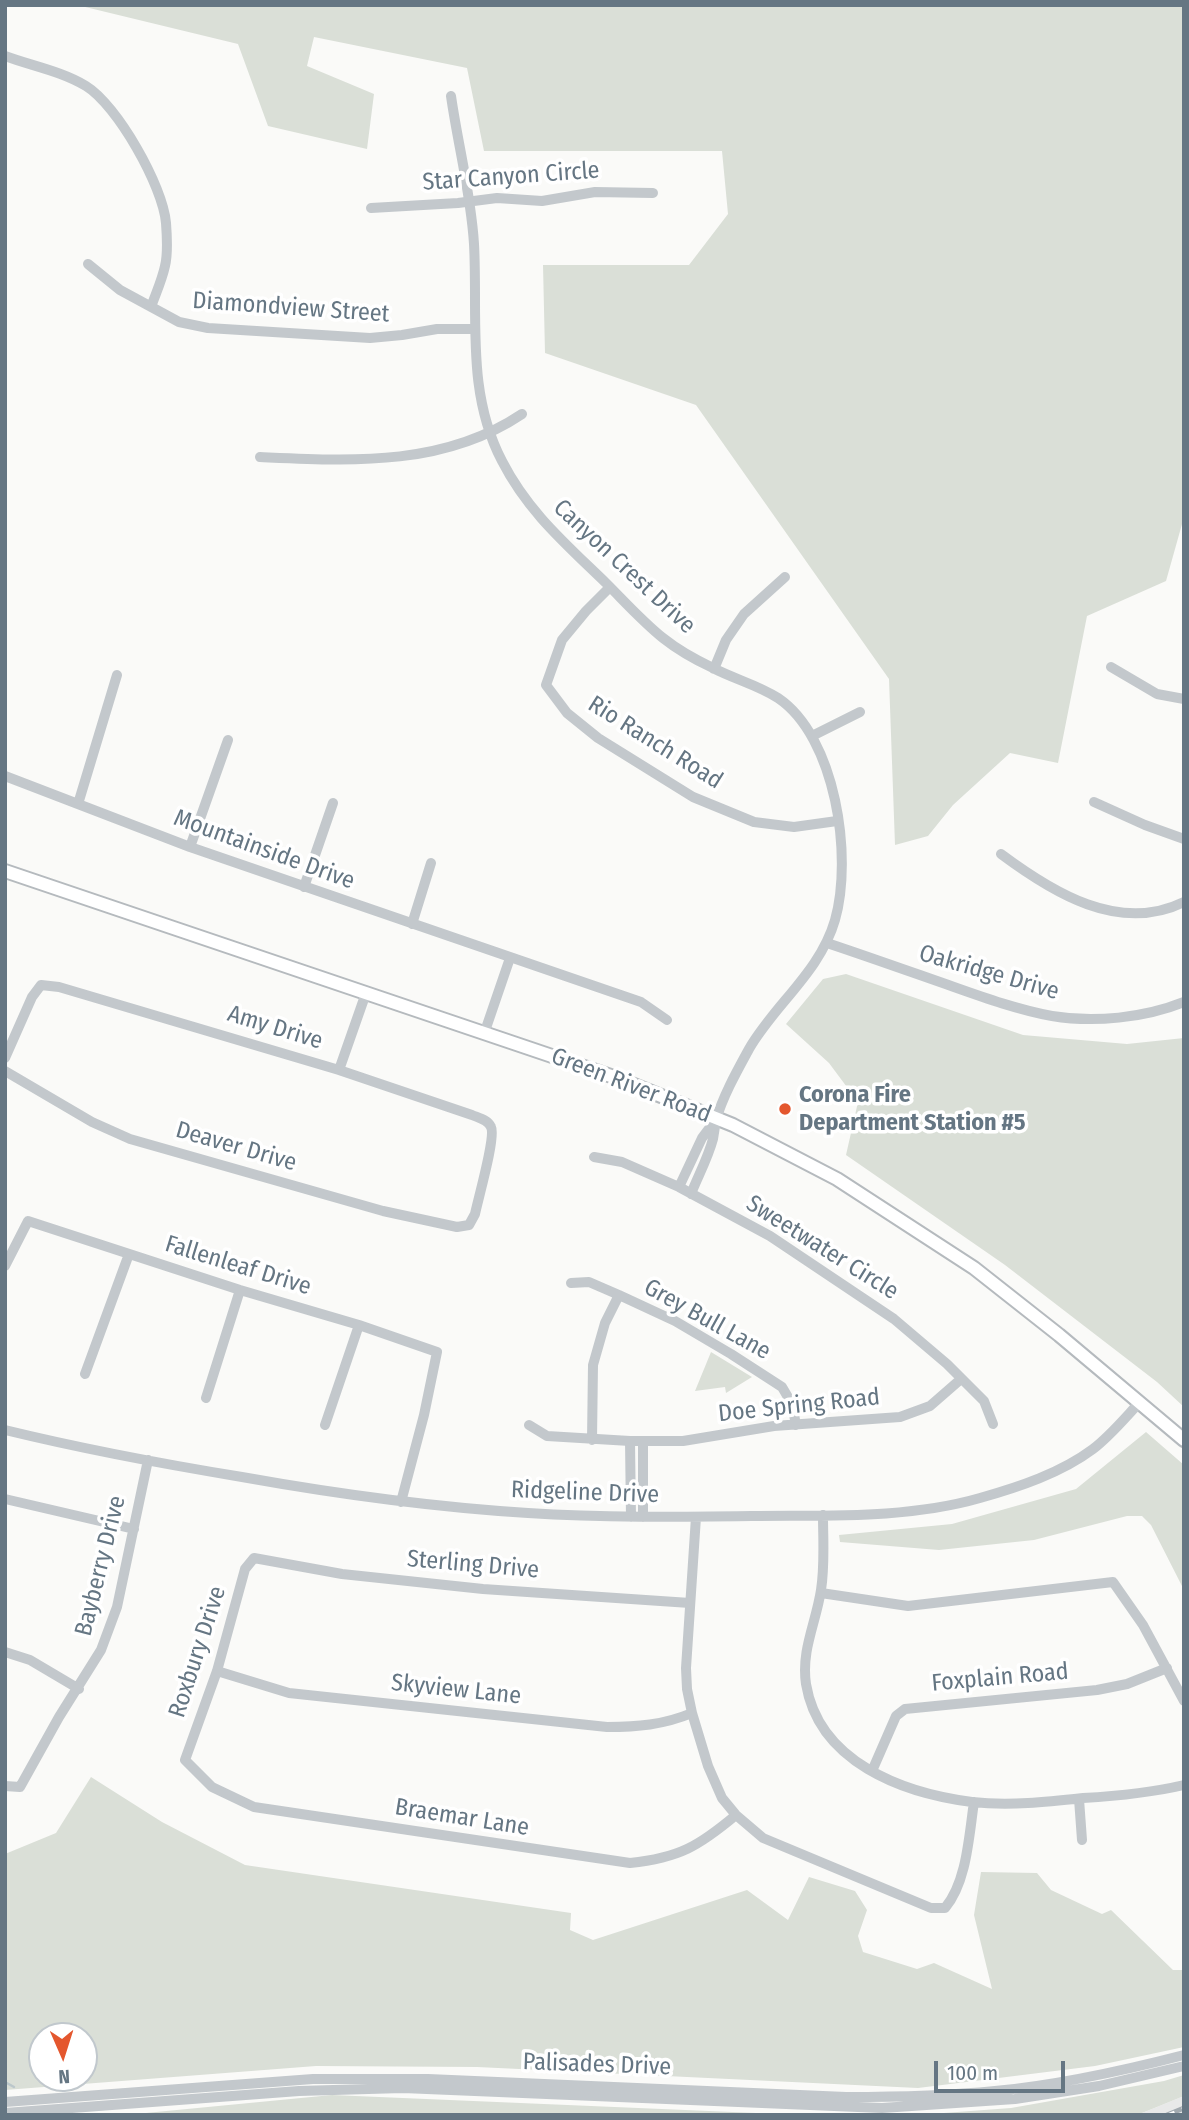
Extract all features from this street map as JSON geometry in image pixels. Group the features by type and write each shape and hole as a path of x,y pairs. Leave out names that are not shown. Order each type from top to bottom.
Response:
{"main road":[{"name":"Green River Road","path":"5,870 614,1077 717,1118 837,1179 974,1268 1018,1301 1184,1440"}],"street":[{"path":"5,56 62,74 88,87 108,104 123,126 161,200 166,222 166,264 151,306"},
{"name":"Canyon Crest Drive","path":"451,96 474,246 478,392 489,432 500,457 528,504 552,531 663,638 714,669 777,698 796,714 812,736 829,775 842,848 842,871 835,919 827,943 761,1031 741,1065 717,1118 702,1138 679,1187"},
{"name":"Star Canyon Circle","path":"371,208 497,198 542,201 595,192 653,193"},
{"name":"Diamondview Street","path":"88,264 120,290 179,321 208,328 370,338 437,329 475,329"},
{"path":"260,457 368,460 421,454 469,442 522,414"},
{"path":"714,669 726,640 744,614 785,576"},
{"name":"Rio Ranch Road","path":"610,587 562,640 546,684 567,713 598,738 693,797 754,822 794,827 838,821"},
{"path":"1111,667 1157,694 1184,699"},
{"path":"78,804 117,675"},
{"path":"812,736 860,712"},
{"path":"190,847 228,740"},
{"name":"Mountainside Drive","path":"5,776 190,847 640,1002 667,1020"},
{"path":"1094,802 1184,839"},
{"path":"304,887 333,803"},
{"path":"1001,854 1037,881 1078,901 1111,912 1146,912 1184,902"},
{"path":"412,924 431,863"},
{"name":"Oakridge Drive","path":"827,943 992,1000 1051,1016 1090,1019 1124,1017 1166,1010 1184,1002"},
{"path":"484,1034 510,958"},
{"name":"Amy Drive","path":"5,1058 32,997 41,985 59,987 339,1070 472,1115 485,1120 491,1126 493,1140 475,1214 469,1225"},
{"path":"339,1070 366,993"},
{"name":"Deaver Drive","path":"5,1071 92,1122 130,1139 383,1210 457,1227 469,1225"},
{"name":"Canyon Crest Drive","path":"691,1194 712,1142 717,1118"},
{"name":"Sweetwater Circle","path":"594,1157 622,1162 679,1187 770,1236 894,1319 947,1364 984,1401 993,1424"},
{"name":"Fallenleaf Drive","path":"5,1266 28,1221 437,1352 401,1502"},
{"path":"85,1374 129,1254"},
{"name":"Grey Bull Lane","path":"571,1283 589,1282 619,1295 675,1321 731,1353 782,1387 792,1404 796,1425"},
{"path":"206,1398 240,1290"},
{"path":"592,1440 593,1365 605,1323 619,1295"},
{"path":"325,1425 359,1325"},
{"name":"Doe Spring Road","path":"529,1425 547,1436 592,1440 683,1441 774,1426 900,1417 930,1406 961,1379"},
{"name":"Ridgeline Drive","path":"5,1430 285,1485 401,1502 528,1513 631,1517 823,1516 906,1512 943,1507 1018,1486 1057,1470 1094,1448 1139,1403"},
{"path":"630,1441 631,1517"},
{"path":"643,1441 643,1517"},
{"name":"Bayberry Drive","path":"5,1786 20,1787 59,1717 102,1650 117,1607 148,1460"},
{"path":"5,1499 134,1529"},
{"path":"823,1516 824,1560 821,1593 804,1659 809,1697 819,1721 835,1744 850,1759 922,1793 974,1802 1041,1803 1149,1793 1184,1785"},
{"path":"696,1517 687,1689 708,1766 722,1798 736,1815 763,1838 931,1908 945,1908 953,1899 966,1856 974,1802"},
{"name":"Sterling Drive","path":"254,1558 342,1574 483,1589 690,1603"},
{"name":"Roxbury Drive","path":"185,1760 217,1671 245,1569 254,1558"},
{"path":"821,1593 908,1606 1112,1582 1143,1625 1184,1701"},
{"path":"5,1652 30,1660 79,1689"},
{"name":"Foxplain Road","path":"872,1771 896,1716 905,1709 1097,1690 1127,1684 1167,1668"},
{"name":"Skyview Lane","path":"217,1671 289,1693 607,1727 644,1727 692,1713"},
{"name":"Braemar Lane","path":"185,1760 212,1787 254,1807 630,1863 657,1861 688,1851 736,1815"},
{"path":"1079,1799 1082,1840"},
{"name":"Palisades Drive","path":"5,2102 326,2079 428,2079 896,2097 1041,2085 1096,2076 1184,2055"},
{"name":"Palisades Drive","path":"5,2113 299,2091 403,2088 882,2108 1015,2099 1099,2086 1184,2066"}],"shaded area":[{"path":"77,5 1184,5 1184,517 1166,581 1087,616 1058,763 1010,753 953,805 928,836 895,845 889,679 696,405 545,353 543,265 689,265 728,214 722,151 484,151 467,68 314,37 307,66 374,94 367,149 268,126 238,44"},
{"path":"846,974 1023,1035 1127,1044 1184,1038 1184,1407 1157,1382 1005,1265 846,1155 858,1102 829,1063 786,1024 823,979"},
{"path":"711,1352 752,1377 726,1393 725,1387 695,1391"},
{"path":"1146,1432 1184,1465 1184,1590 1151,1525 1142,1516 1127,1516 1034,1540 939,1550 840,1542 839,1535 952,1524 1076,1489"},
{"path":"91,1777 162,1822 245,1865 571,1913 570,1930 593,1940 747,1890 788,1920 809,1877 855,1891 867,1910 858,1936 863,1952 917,1969 934,1963 992,1989 974,1915 981,1872 1037,1873 1051,1890 1102,1914 1111,1910 1173,1970 1184,1970 1184,2047 1095,2066 918,2088 477,2067 316,2066 98,2083 98,2022 28,2022 28,2088 5,2090 5,1854 56,1833"},
{"path":"1184,2075 1184,2096 1137,2115 917,2115 1011,2108 1164,2081"},
{"path":"332,2095 803,2115 125,2115"},
{"path":"1184,2096 1184,2115 1137,2115"}],"waterway":[{"path":"5,2082 14,2087"}],"railway":[{"path":"1167,2115 1184,2108"}],"place":[{"name":"Corona Fire Department Station #5","path":"785,1109"}]}
